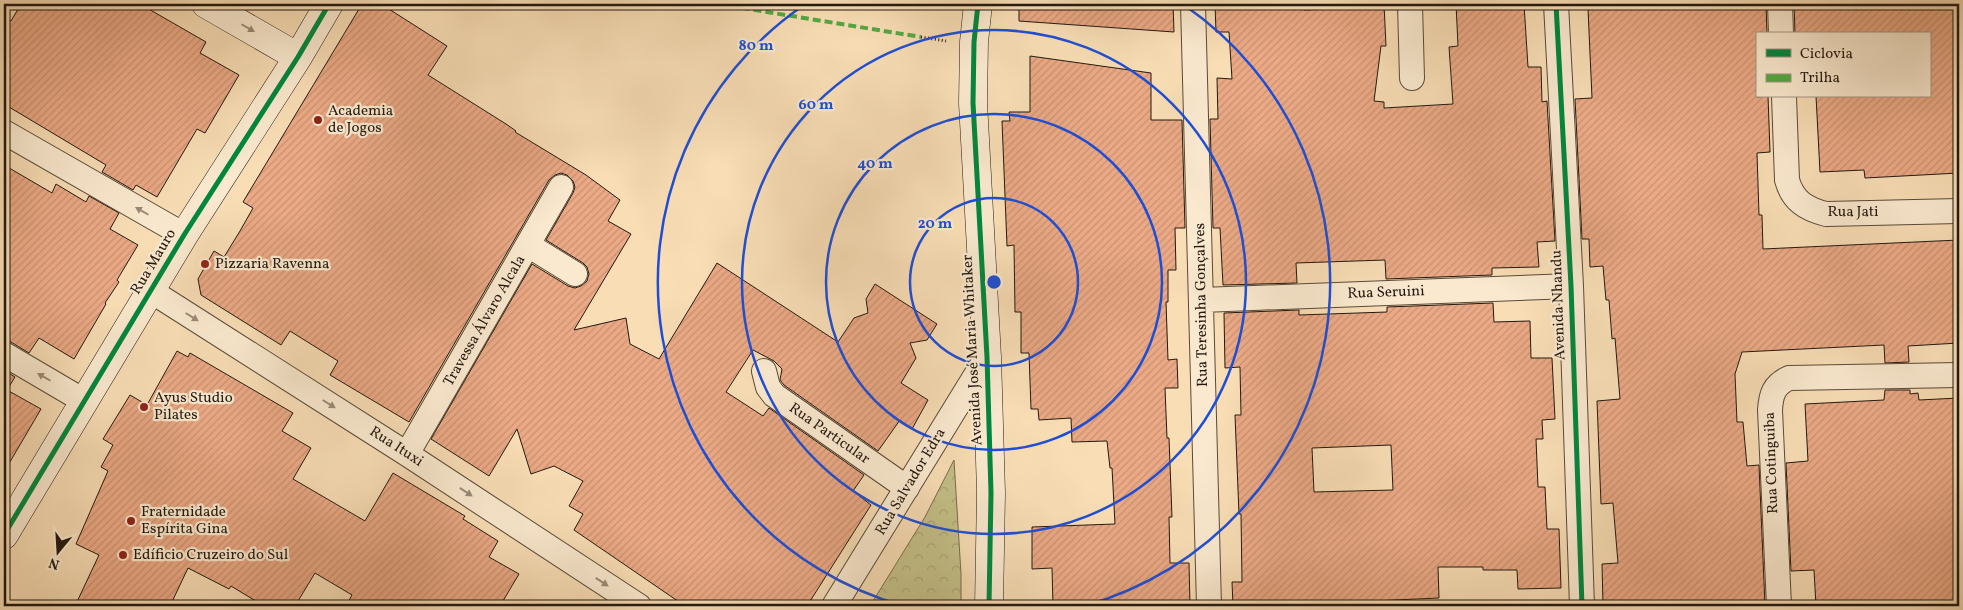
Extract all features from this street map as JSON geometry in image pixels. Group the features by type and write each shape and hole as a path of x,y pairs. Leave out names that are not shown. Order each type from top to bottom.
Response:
{"street":[{"path":"206,4 298,57"},
{"name":"Rua Mauro","path":"4,535 184,235 298,57 329,4"},
{"name":"Avenida José Maria Whitaker","path":"978,4 974,42 973,103 987,357 991,493 989,606"},
{"name":"Rua Teresinha Gonçalves","path":"1194,4 1209,606"},
{"path":"1410,4 1412,78"},
{"name":"Avenida Nhandu","path":"1556,4 1571,286 1582,606"},
{"path":"1780,4 1781,32"},
{"name":"Rua Jati","path":"1784,98 1787,180 1790,191 1799,203 1812,210 1826,214 1959,211"},
{"path":"4,132 184,235"},
{"name":"Travessa Álvaro Alcala","path":"407,454 561,187"},
{"path":"528,245 575,274"},
{"name":"Rua Seruini","path":"1202,300 1571,286"},
{"name":"Rua Ituxi","path":"151,291 407,454 639,606"},
{"path":"4,354 84,401"},
{"name":"Rua Salvador Edra","path":"834,606 987,357"},
{"name":"Rua Particular","path":"764,370 768,387 774,395 907,488"},
{"name":"Rua Cotinguiba","path":"1779,606 1770,410 1772,393 1780,382 1789,378 1959,375"}],"green space":[{"path":"954,460 961,574 961,606 870,606 925,517"}],"building":[{"path":"21,4 140,4 206,42 200,53 239,75 205,133 197,129 157,197 136,185 133,190 102,172 106,165 4,104 4,17 11,21"},
{"path":"362,4 381,4 447,46 428,75 506,124 515,132 586,175 620,200 608,221 631,234 574,330 626,318 630,344 659,359 717,263 838,342 854,318 868,313 866,299 875,284 937,324 927,340 910,343 916,358 901,383 928,400 912,429 900,420 878,451 784,385 780,380 782,369 774,361 753,350 726,392 763,416 769,408 864,475 853,491 871,505 807,606 685,606 574,530 583,514 569,506 583,481 554,466 531,474 517,429 489,476 431,439 532,264 568,286 575,288 587,281 589,274 587,267 583,263 546,240 575,187 573,181 567,175 561,173 549,180 409,422 330,375 338,361 290,331 281,345 201,295 198,279 214,251 224,257 240,231 253,208 243,202"},
{"path":"1019,4 1173,4 1174,32 1019,21"},
{"path":"1215,4 1303,4 1304,10 1356,8 1356,4 1384,4 1386,46 1381,46 1374,101 1384,102 1384,108 1453,104 1449,47 1458,46 1456,4 1524,4 1528,67 1541,67 1542,102 1547,101 1555,241 1537,242 1539,267 1492,268 1492,275 1386,279 1385,260 1296,263 1297,283 1223,285 1220,228 1213,228 1210,119 1218,119 1217,78 1232,79 1229,32 1216,32"},
{"path":"1652,4 1766,4 1767,32 1756,32 1756,98 1768,98 1770,152 1757,153 1759,215 1762,215 1763,249 1959,240 1959,343 1908,346 1909,362 1885,363 1884,345 1742,352 1735,374 1737,422 1743,422 1747,466 1759,465 1765,606 1603,605 1602,564 1618,563 1613,503 1601,504 1597,401 1620,399 1615,338 1612,339 1609,300 1606,300 1603,266 1590,267 1589,239 1582,239 1575,99 1592,98 1588,9 1652,6"},
{"path":"1794,4 1959,4 1959,173 1865,178 1864,170 1820,172 1816,98 1930,98 1930,32 1795,32"},
{"path":"1030,56 1151,73 1151,120 1182,120 1185,228 1175,228 1176,270 1168,270 1168,302 1166,302 1168,360 1177,359 1178,388 1165,388 1172,517 1169,517 1170,563 1189,563 1190,606 1053,606 1052,568 1032,569 1032,527 1115,524 1112,468 1110,468 1107,441 1072,442 1071,418 1039,420 1038,409 1031,409 1029,353 1021,353 1021,312 1015,312 1014,245 1007,246 1002,121 1010,121 1009,112 1030,112"},
{"path":"4,165 52,193 56,184 86,202 89,196 119,213 110,229 138,245 117,280 119,282 74,359 39,338 29,353 4,340"},
{"path":"1493,303 1494,322 1530,321 1531,358 1552,358 1555,419 1542,420 1543,439 1536,439 1538,487 1545,487 1547,529 1559,529 1561,588 1518,589 1517,570 1483,570 1483,567 1438,567 1439,598 1372,601 1372,606 1233,606 1232,582 1242,582 1241,514 1239,514 1235,415 1241,415 1240,367 1225,368 1224,313 1299,310 1299,315 1387,312 1387,307","holes":["1391,445 1393,490 1314,492 1312,448"]},
{"path":"177,351 188,357 190,353 293,413 282,431 311,448 293,479 365,521 393,473 465,516 463,519 498,541 489,557 519,574 500,606 346,606 352,595 315,573 295,606 264,606 231,586 229,589 188,568 170,606 75,606 99,555 76,544 108,471 101,467 113,445 103,439 130,395 147,405"},
{"path":"4,370 15,377 7,390 41,409 4,472"},
{"path":"1885,390 1910,390 1910,394 1918,393 1919,400 1959,398 1959,606 1816,606 1814,570 1791,571 1786,463 1808,461 1805,404 1884,400"}],"marked path":[{"path":"718,4 921,37"}],"cycle path":[{"path":"4,535 184,235 298,57 329,4"},
{"path":"978,4 974,42 973,103 987,357 991,493 989,606"},
{"path":"1556,4 1571,286 1582,606"}],"place":[{"name":"Academia de Jogos","path":"318,120"},
{"name":"Pizzaria Ravenna","path":"205,264"},
{"name":"Ayus Studio Pilates","path":"144,407"},
{"name":"Fraternidade Espírita Gina","path":"131,521"},
{"name":"Edíficio Cruzeiro do Sul","path":"123,555"}]}
